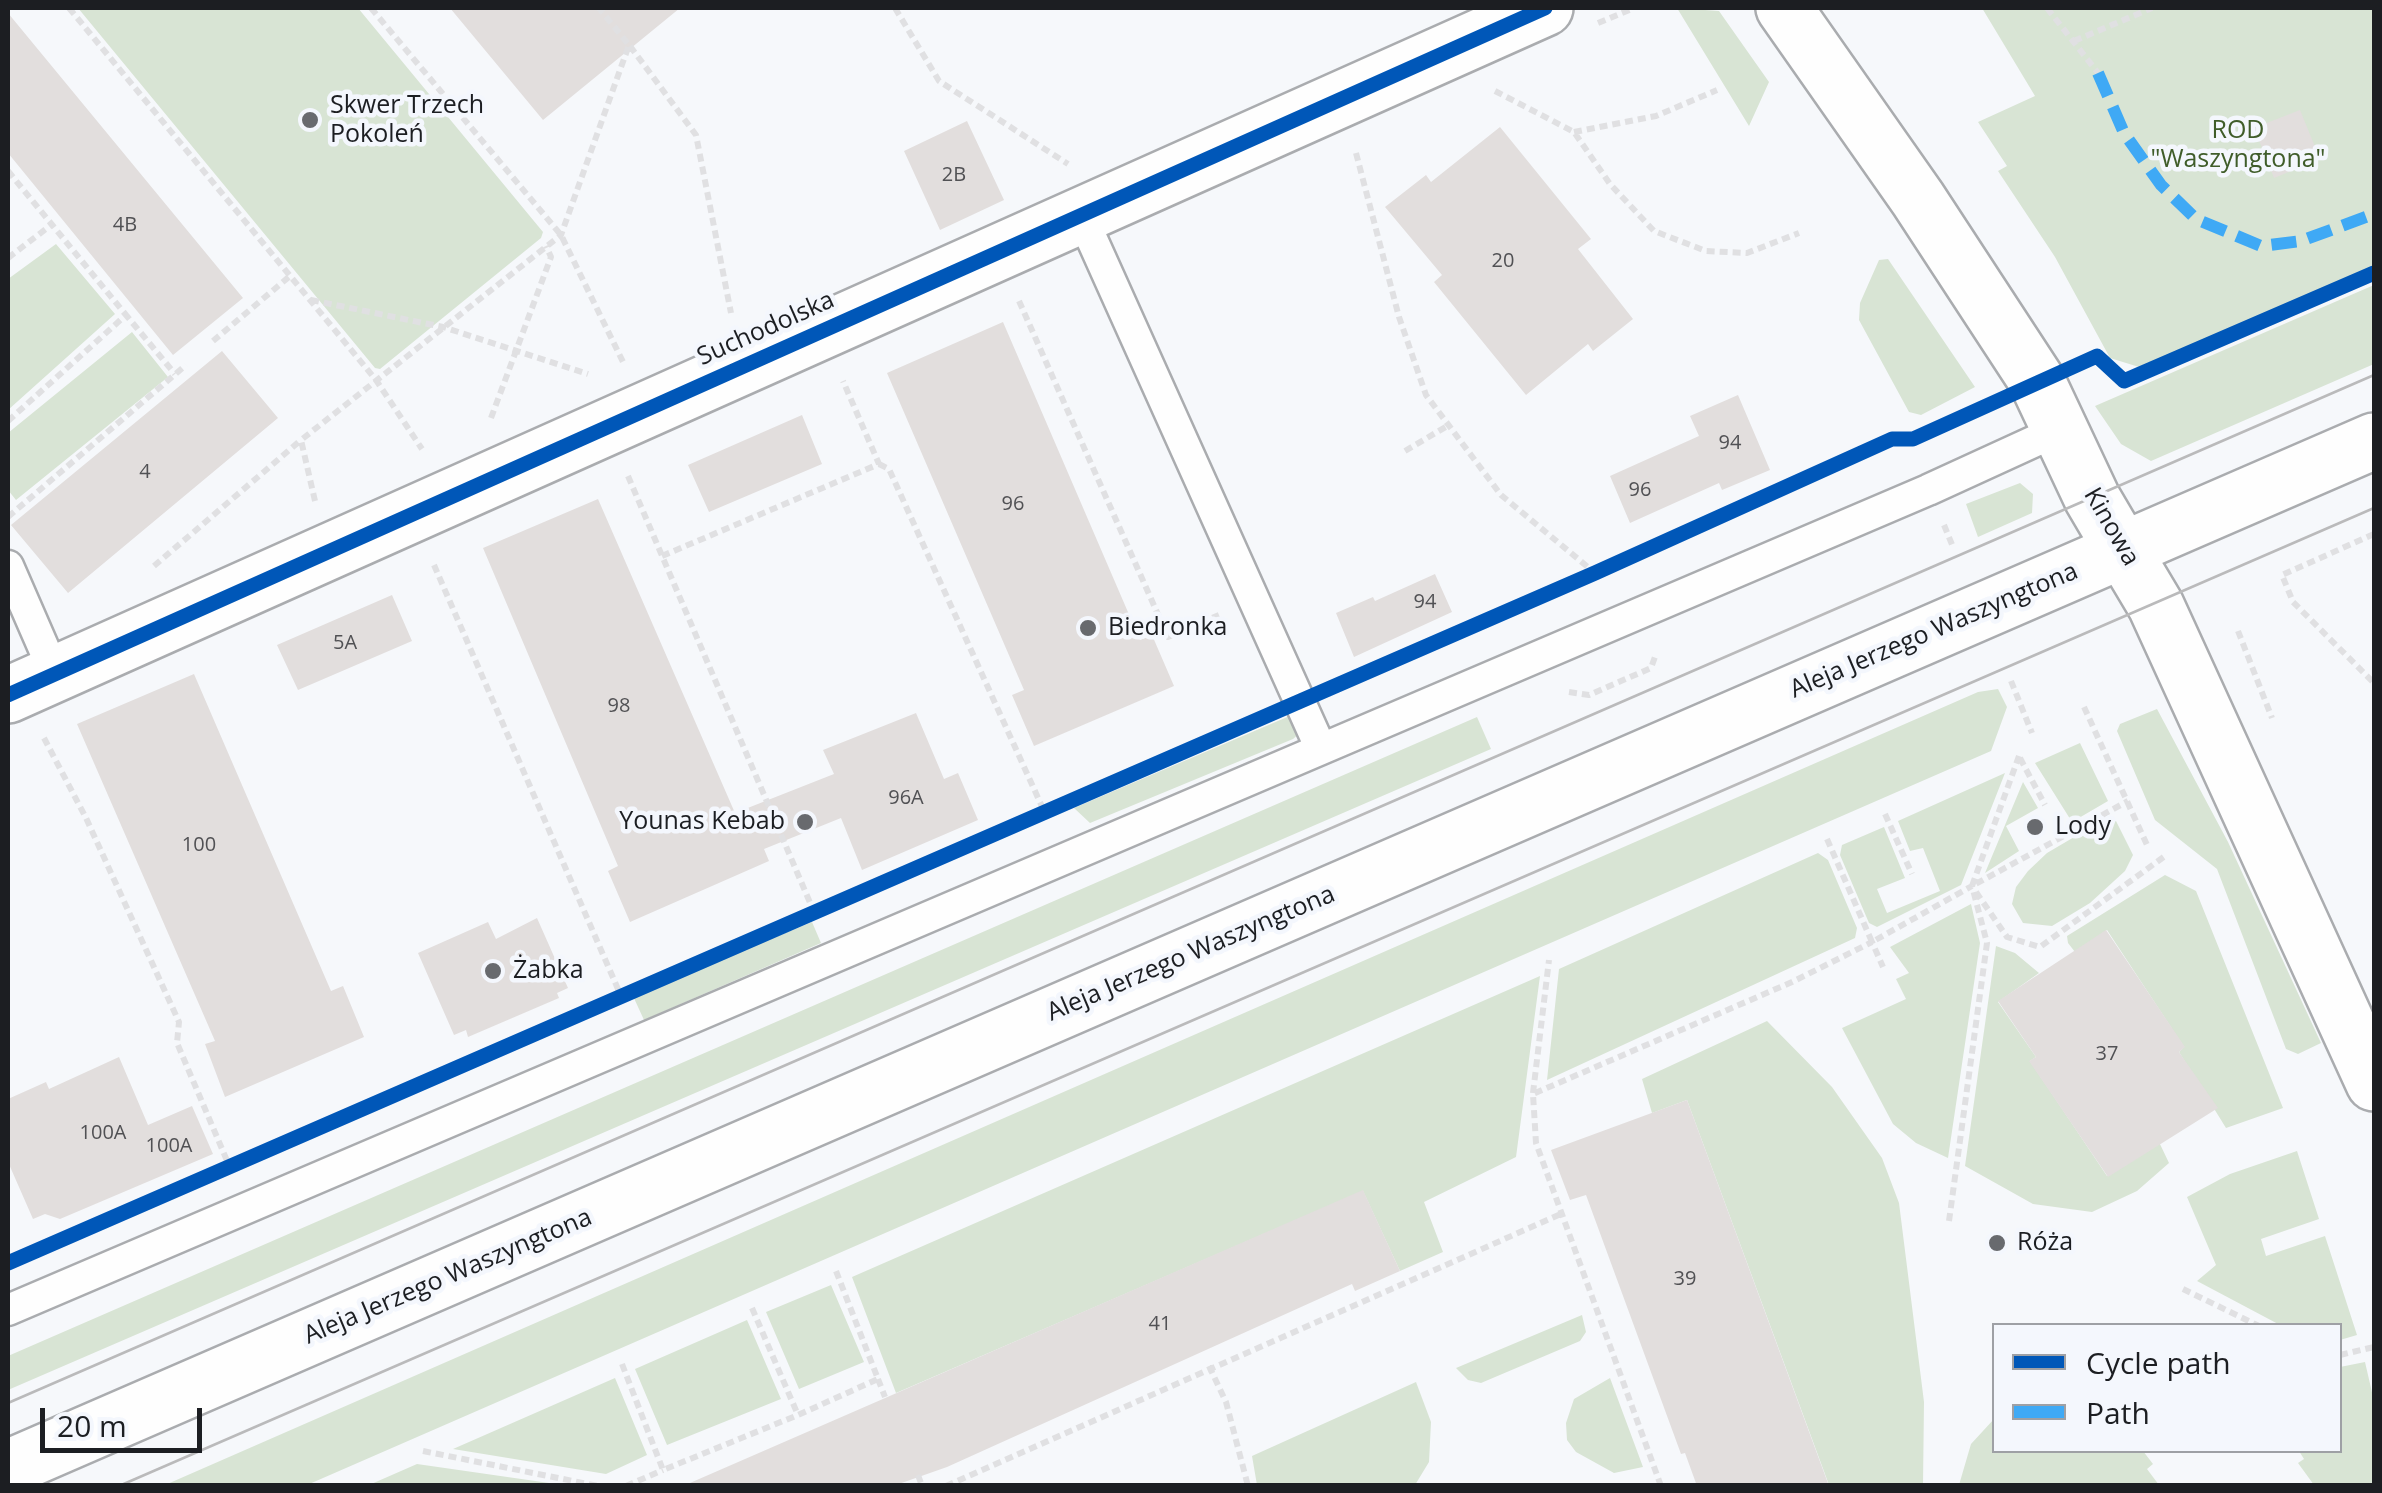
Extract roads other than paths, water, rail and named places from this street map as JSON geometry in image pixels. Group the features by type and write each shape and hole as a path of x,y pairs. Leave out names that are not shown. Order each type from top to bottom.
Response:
{"street":[{"name":"Suchodolska","path":"33,698 452,496 618,405 1081,196 1544,8"},
{"name":"Kinowa","path":"1784,8 2037,381 2059,430 2156,606 2374,1083"},
{"name":"Aleja Jerzego Waszyngtona","path":"8,1468 2374,441"}],"lane":[{"path":"1081,196 1321,749"},
{"path":"8,1310 1928,490 2059,430"},
{"path":"8,566 33,698"}],"tram line":[{"path":"8,1403 2374,375"},
{"path":"119,1486 2374,508"}],"place":[{"name":"Skwer Trzech Pokoleń","path":"310,120"},
{"name":"Biedronka","path":"1088,628"},
{"name":"Younas Kebab","path":"805,822"},
{"name":"Lody","path":"2035,827"},
{"name":"Żabka","path":"493,971"},
{"name":"Róża","path":"1997,1243"}],"park label":[{"name":"ROD \"Waszyngtona\"","path":"2238,146"}]}
